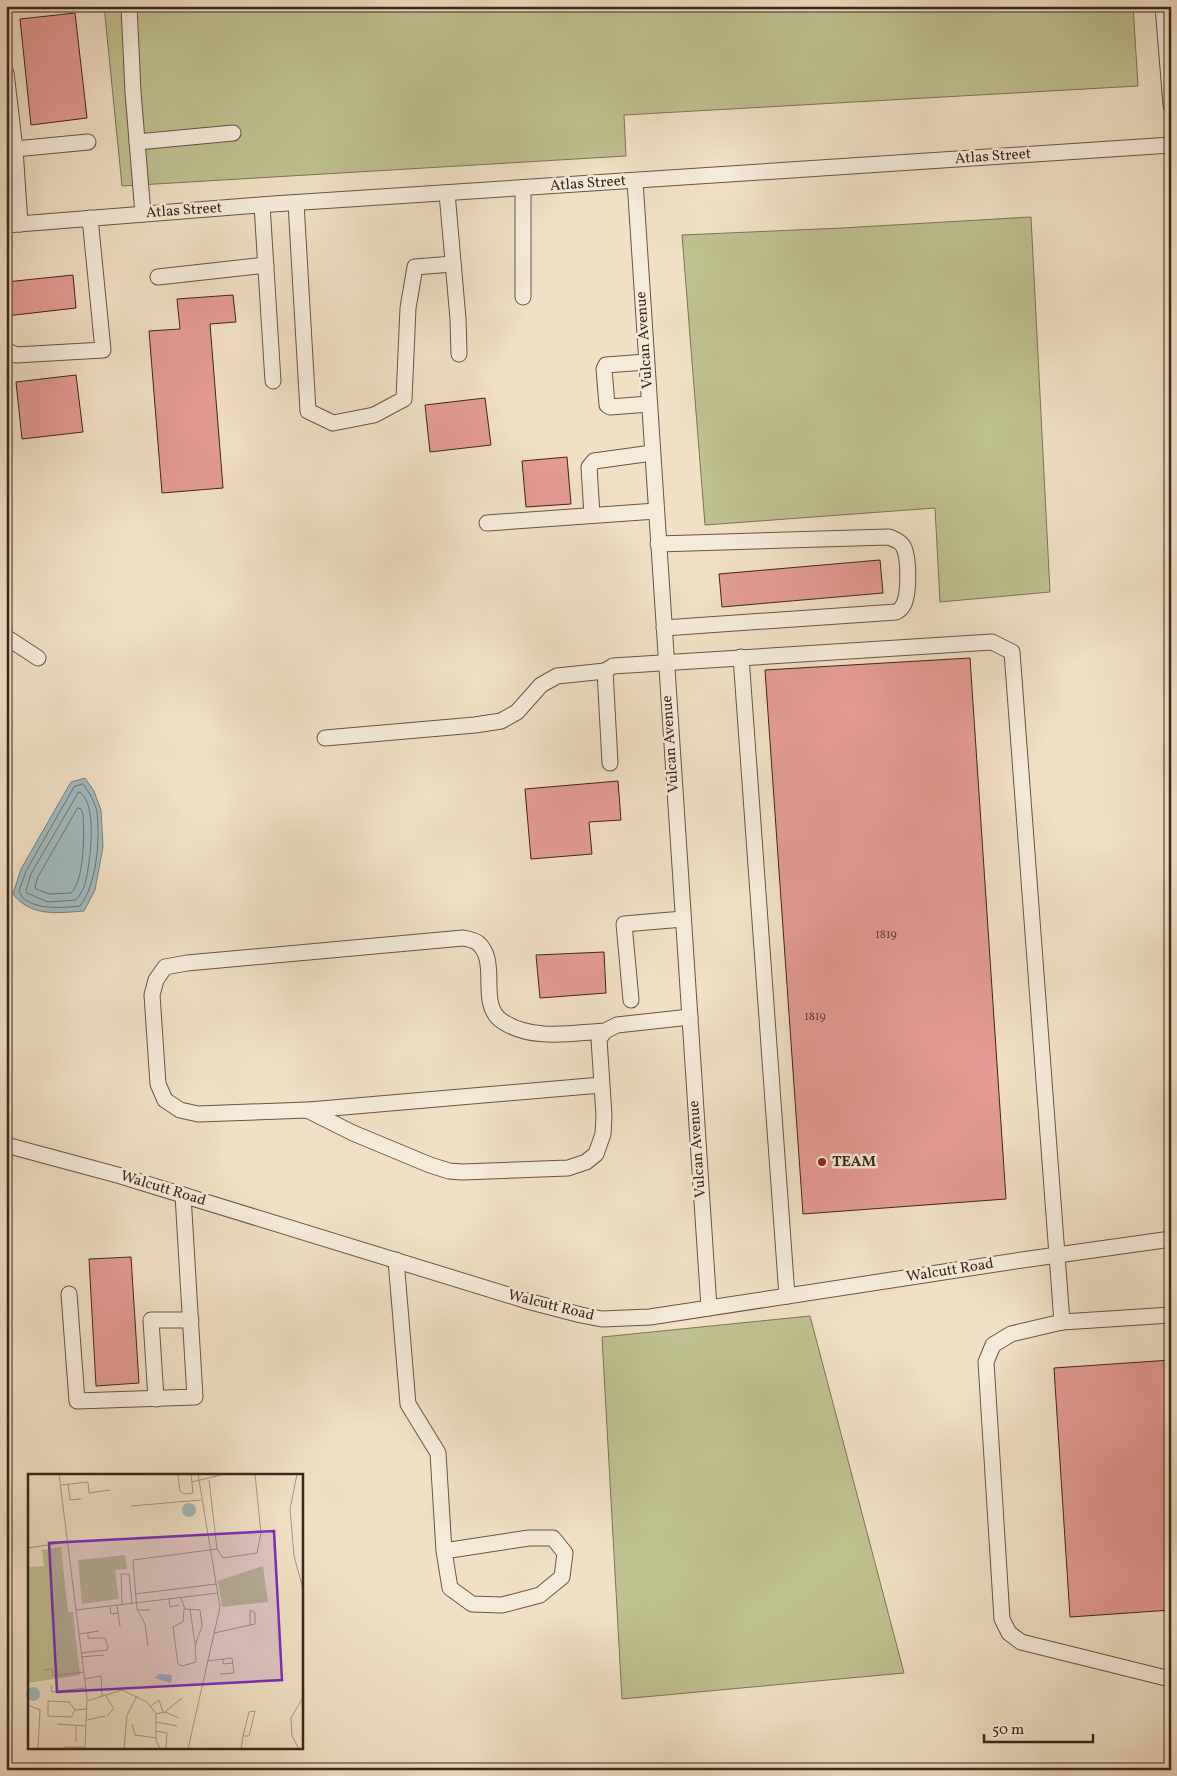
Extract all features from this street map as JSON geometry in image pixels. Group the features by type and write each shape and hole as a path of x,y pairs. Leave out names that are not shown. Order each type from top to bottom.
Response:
{"street":[{"path":"129,6 143,214"},
{"path":"1163,6 1171,105"},
{"path":"6,73 15,149 13,224"},
{"path":"137,142 233,133"},
{"path":"15,149 88,142"},
{"name":"Atlas Street","path":"13,224 262,205 1171,145"},
{"name":"Vulcan Avenue","path":"635,181 709,1308"},
{"path":"522,298 523,188"},
{"path":"447,193 458,319 459,354"},
{"path":"296,203 308,411 333,423 374,415 404,399 408,308 415,267 453,264"},
{"path":"262,205 273,381"},
{"path":"6,350 16,355 103,350 90,218"},
{"path":"158,277 266,265"},
{"path":"646,362 606,365 604,369 607,405 610,407 649,404"},
{"path":"592,515 589,467 594,461 652,453"},
{"path":"487,523 656,511"},
{"path":"658,544 890,537 903,546 906,555 908,590 902,608 896,612 664,628"},
{"path":"6,637 38,658"},
{"path":"325,738 501,721 516,712 541,685 557,676 605,671 613,666 992,642 1012,652 1062,1322"},
{"path":"741,657 787,1296"},
{"path":"605,671 610,763"},
{"path":"632,1000 624,924 683,918"},
{"path":"601,1085 307,1110 198,1114 180,1110 165,1100 158,1084 152,995 156,980 166,967 187,963 463,938 476,941 484,950 488,965 491,1006 501,1020 518,1028 540,1034 605,1031 617,1025 690,1017"},
{"path":"307,1110 353,1133 449,1171 568,1168 586,1162 596,1154 603,1134 604,1116 599,1039 605,1031"},
{"name":"Walcutt Road","path":"6,1145 183,1195 531,1302 595,1318 623,1319 650,1317 1171,1239"},
{"path":"69,1294 77,1401 195,1397 183,1195"},
{"path":"396,1260 408,1404 438,1452 444,1551 450,1588 472,1604 502,1605 540,1595 562,1578 565,1552 553,1538 529,1538 444,1551"},
{"path":"1171,1316 1062,1322 1011,1334 993,1345 986,1362 1002,1619 1010,1633 1021,1642 1166,1678 1171,1677"},
{"path":"156,1399 151,1320 191,1320"}],"green space":[{"path":"104,6 1133,6 1138,86 624,115 626,156 122,186"},
{"path":"1031,217 1050,592 940,602 935,508 705,525 682,235"},
{"path":"810,1316 904,1673 622,1699 602,1337"}],"water":[{"path":"85,778 94,791 101,810 103,847 95,890 84,911 54,913 28,907 13,894 21,869 71,782"}],"building":[{"path":"75,13 87,118 31,125 20,19"},
{"path":"73,275 76,308 6,316 6,282"},
{"path":"233,295 236,322 210,324 223,488 162,493 149,331 180,329 177,299"},
{"path":"76,375 83,432 22,439 16,382"},
{"path":"485,398 491,445 430,452 425,405"},
{"path":"567,457 571,504 526,507 522,461"},
{"path":"880,560 883,593 722,607 719,574"},
{"path":"970,658 1006,1199 803,1214 765,670"},
{"path":"618,781 621,820 589,822 592,854 531,859 525,789"},
{"path":"604,952 606,993 540,998 536,955"},
{"path":"131,1257 139,1383 96,1386 89,1259"},
{"path":"1171,1360 1171,1610 1070,1617 1054,1368"}],"place":[{"name":"TEAM","path":"822,1162"}]}
